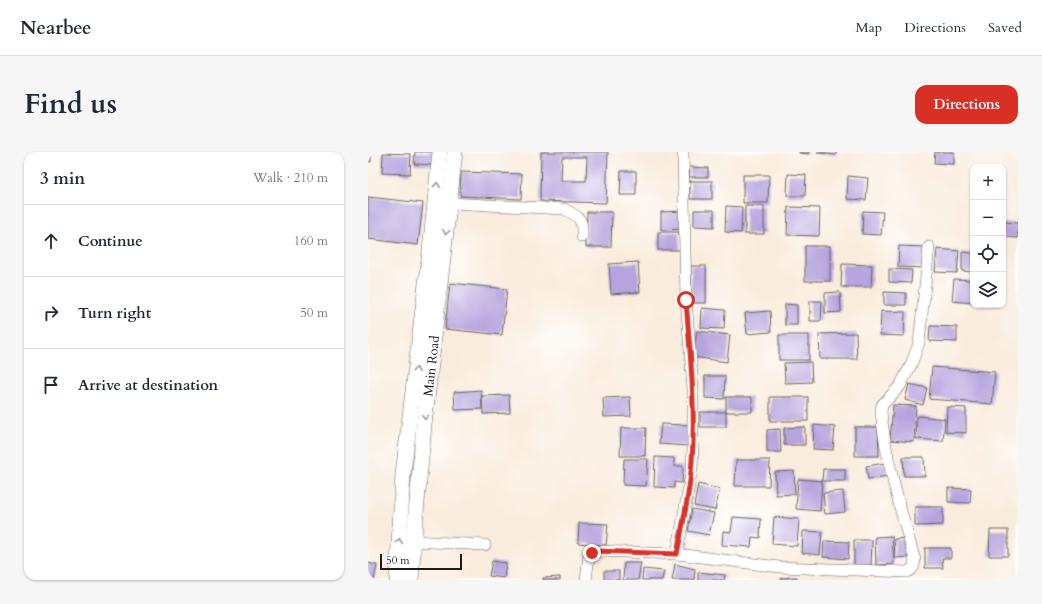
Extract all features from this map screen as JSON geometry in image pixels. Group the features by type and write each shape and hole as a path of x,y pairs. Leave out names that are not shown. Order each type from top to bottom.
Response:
{"main road":[{"name":"Main Road","path":"397,580 403,474 430,251 440,152"},
{"name":"Main Road","path":"411,580 424,425 455,152"}],"street":[{"path":"677,554 692,468 693,447 692,389 686,300 683,152"},
{"path":"450,203 564,209 576,215 583,226 582,237"},
{"path":"586,580 588,558 589,555 595,552 677,554 779,567 907,572 914,566 915,560 899,502 881,412 882,405 900,386 911,365 919,343 930,247"},
{"path":"414,541 485,545"}],"building":[{"path":"368,152 371,152 371,162 368,161"},
{"path":"415,152 434,152 433,165 414,164"},
{"path":"541,152 608,152 606,203 540,201","holes":["562,157 587,157 586,181 561,181"]},
{"path":"809,152 809,154 799,153"},
{"path":"836,152 836,155 817,153"},
{"path":"935,152 954,152 954,164 934,163"},
{"path":"383,153 411,154 410,174 382,173"},
{"path":"690,167 708,168 708,177 689,177"},
{"path":"621,171 636,171 636,195 620,195"},
{"path":"461,172 522,174 521,199 460,196"},
{"path":"788,174 806,175 805,196 787,196"},
{"path":"743,175 769,175 768,203 743,203"},
{"path":"848,176 868,178 866,200 847,199"},
{"path":"690,181 712,181 712,199 690,199"},
{"path":"368,197 423,203 418,245 368,239"},
{"path":"726,206 742,207 741,233 725,232"},
{"path":"745,206 764,206 764,234 745,234"},
{"path":"788,207 820,208 819,236 787,235"},
{"path":"694,210 714,210 714,227 694,226"},
{"path":"683,211 683,229 661,230 661,212"},
{"path":"863,211 883,212 881,235 862,234"},
{"path":"587,212 612,212 611,247 586,247"},
{"path":"1006,222 1018,223 1018,238 1006,237"},
{"path":"658,232 679,232 680,250 658,250"},
{"path":"805,246 830,246 830,281 805,281"},
{"path":"899,246 926,247 925,268 898,267"},
{"path":"937,249 959,251 957,273 935,272"},
{"path":"962,252 970,253 970,272 962,271"},
{"path":"638,262 640,292 611,294 609,264"},
{"path":"842,264 872,265 871,287 841,287"},
{"path":"691,266 706,266 706,303 691,303"},
{"path":"889,269 912,270 911,283 889,282"},
{"path":"954,279 970,280 970,303 952,301"},
{"path":"450,283 507,289 502,335 445,329"},
{"path":"840,292 841,312 825,313 825,293"},
{"path":"884,292 906,293 906,305 884,305"},
{"path":"810,301 822,301 821,321 810,321"},
{"path":"785,304 797,305 797,325 785,325"},
{"path":"702,308 725,310 724,329 701,328"},
{"path":"770,311 771,332 747,334 745,313"},
{"path":"881,311 905,312 904,336 880,335"},
{"path":"930,326 957,327 957,342 929,341"},
{"path":"697,331 730,335 727,362 693,357"},
{"path":"856,333 857,359 820,359 819,334"},
{"path":"779,335 809,335 809,360 779,360"},
{"path":"811,362 812,382 785,383 784,363"},
{"path":"932,367 995,372 992,404 929,399"},
{"path":"705,376 725,376 724,399 705,398"},
{"path":"909,384 927,388 923,405 905,400"},
{"path":"481,390 482,409 455,410 454,392"},
{"path":"509,395 510,413 483,414 482,396"},
{"path":"630,397 631,416 604,417 603,398"},
{"path":"726,397 752,397 752,412 726,412"},
{"path":"770,397 808,397 808,421 770,421"},
{"path":"893,405 916,406 914,442 890,440"},
{"path":"947,407 966,408 966,433 946,432"},
{"path":"700,412 726,412 726,427 700,427"},
{"path":"917,416 945,419 943,441 916,439"},
{"path":"661,424 689,425 688,446 659,444"},
{"path":"814,425 835,427 833,450 813,449"},
{"path":"805,427 805,445 784,445 784,428"},
{"path":"855,427 878,427 879,456 855,456"},
{"path":"621,428 646,428 645,456 620,456"},
{"path":"780,429 781,452 767,452 767,430"},
{"path":"655,457 674,458 674,466 683,466 682,483 674,482 674,488 654,487"},
{"path":"903,457 924,457 925,476 904,476"},
{"path":"624,459 648,459 646,486 623,485"},
{"path":"736,460 770,460 769,486 735,486"},
{"path":"885,463 887,476 868,479 866,466"},
{"path":"823,469 845,469 845,481 822,481"},
{"path":"794,471 795,494 776,495 775,472"},
{"path":"798,479 822,481 820,511 796,509"},
{"path":"698,484 720,489 715,510 694,506"},
{"path":"948,488 971,489 970,503 948,502"},
{"path":"843,491 845,512 825,514 823,493"},
{"path":"915,507 943,507 943,525 915,526"},
{"path":"692,509 714,513 709,535 688,531"},
{"path":"733,517 761,519 760,538 752,537 751,547 722,545 723,531 731,532"},
{"path":"774,517 799,519 797,546 772,544"},
{"path":"579,523 608,524 606,545 578,543"},
{"path":"990,530 1008,530 1008,556 989,556"},
{"path":"803,531 822,532 820,555 802,553"},
{"path":"892,536 894,564 876,565 875,537"},
{"path":"908,538 909,557 895,558 894,539"},
{"path":"854,540 872,540 871,566 854,566"},
{"path":"824,541 849,542 848,559 823,557"},
{"path":"925,548 951,548 951,558 942,558 943,568 925,568"},
{"path":"492,561 506,563 504,578 489,576"},
{"path":"368,563 377,565 374,580 368,580"},
{"path":"624,563 641,563 638,580 623,580"},
{"path":"675,564 695,569 694,580 672,580"},
{"path":"643,569 664,571 662,580 642,580"},
{"path":"604,571 619,571 619,580 604,580"},
{"path":"698,572 725,575 724,580 698,580"},
{"path":"560,577 560,580 543,580 543,578"},
{"path":"797,577 797,580 781,580 781,578"}],"route":[{"path":"592,553 597,551 677,554 692,468 693,447 692,389 686,300"}]}
